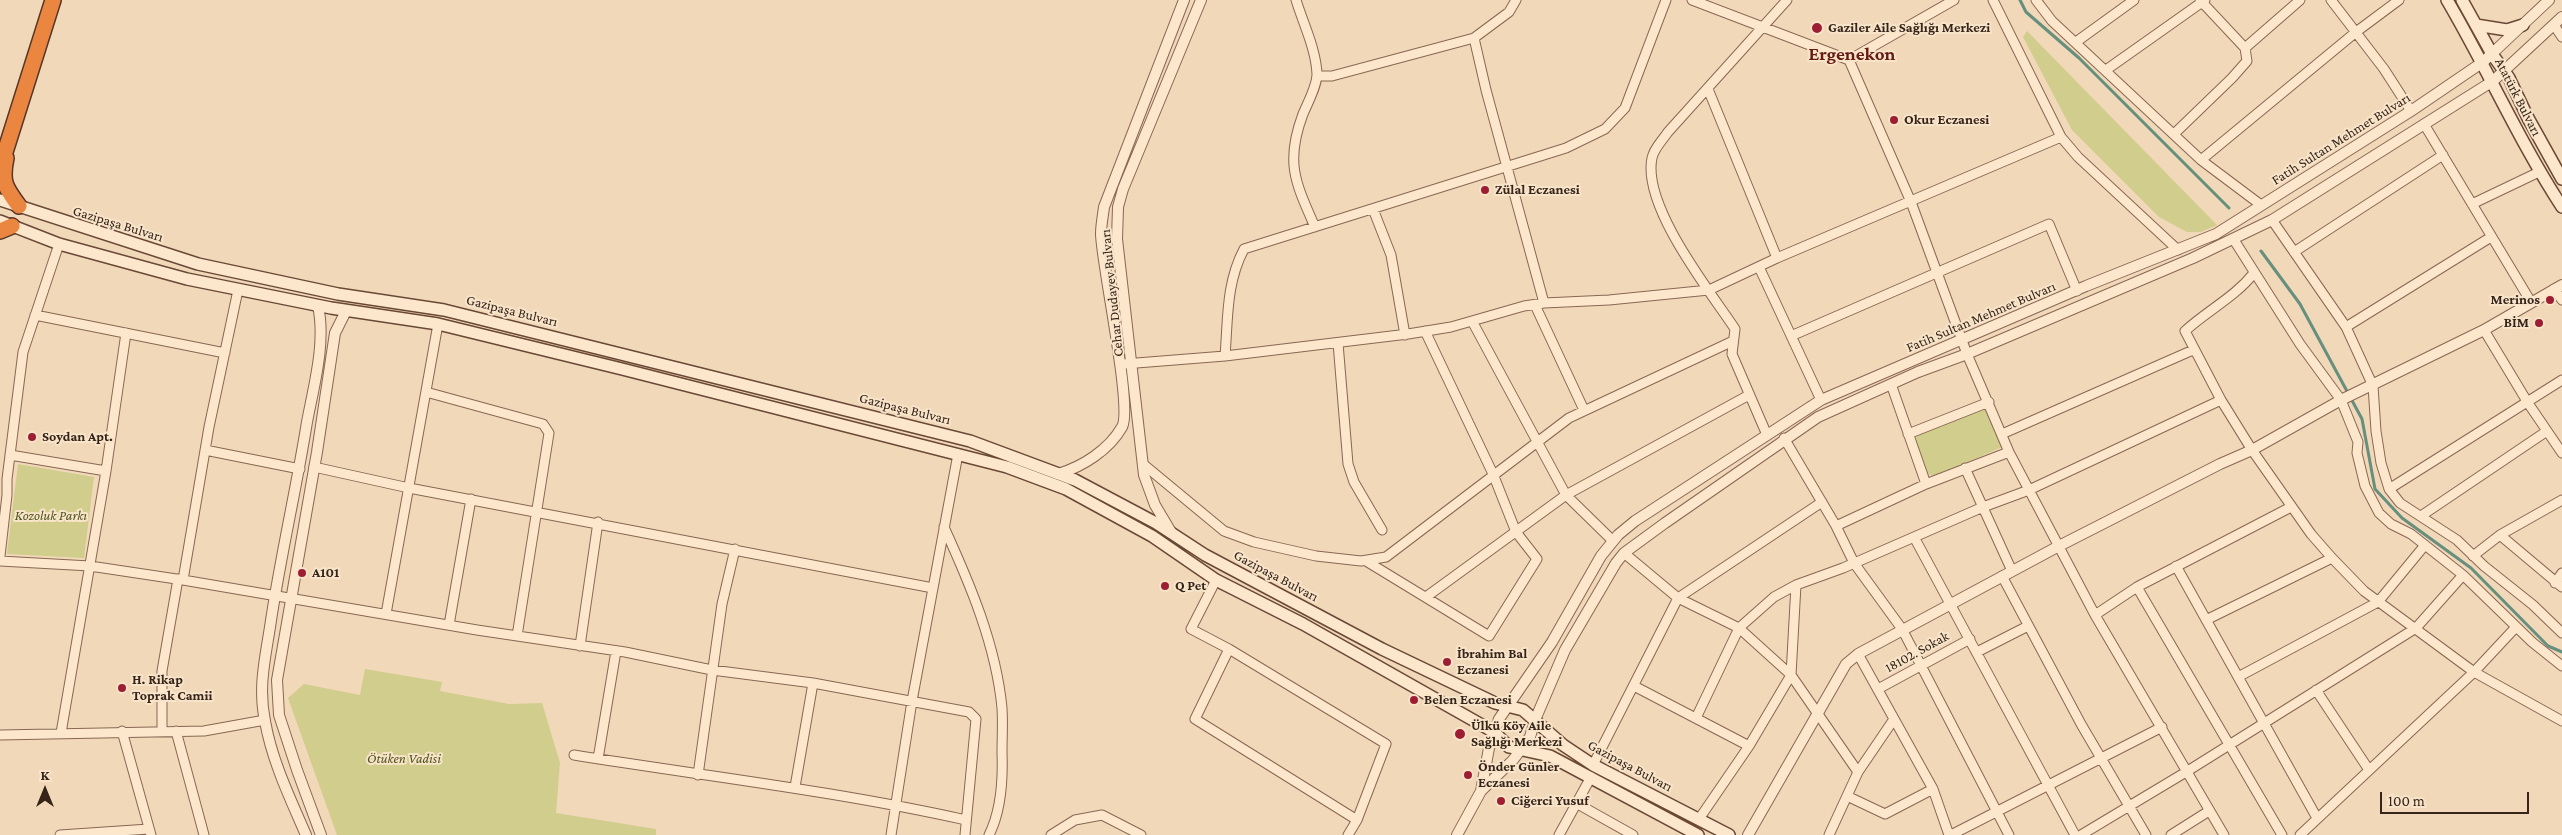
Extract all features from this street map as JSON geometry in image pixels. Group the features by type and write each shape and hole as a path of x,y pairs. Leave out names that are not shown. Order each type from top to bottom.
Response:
{"highway":[{"path":"0,168 53,0"},
{"path":"7,148 3,172 4,186 19,206"}],"main road":[{"name":"Atatürk Bulvarı","path":"2447,0 2483,62 2540,172 2562,207"},
{"name":"Atatürk Bulvarı","path":"2462,0 2562,179"},
{"path":"2476,25 2507,30 2523,25"},
{"name":"Gazipaşa Bulvarı","path":"0,200 198,264 338,294 444,310 970,441 1075,480 1172,533 1205,555 1382,649 1495,704 1523,710 1563,745 1593,765 1729,835"},
{"name":"Gazipaşa Bulvarı","path":"4,226 59,244 187,279 318,306 438,324 1007,467 1066,489 1152,536 1216,580 1303,624 1494,732 1509,747 1550,756 1698,835"}],"street":[{"name":"Cehar Dudayev Bulvarı","path":"1058,474 1078,468 1084,464 1122,427 1124,417 1120,364 1101,234 1104,207 1184,0"},
{"name":"Cehar Dudayev Bulvarı","path":"1172,533 1155,505 1143,464 1133,363 1117,239 1118,207 1123,189 1201,0"},
{"path":"1296,0 1315,60 1317,76 1295,137 1292,162 1299,190 1315,227"},
{"path":"1317,76 1332,76 1474,38 1508,12 1516,0"},
{"path":"1225,356 1229,288 1235,266 1244,249 1566,148 1604,129 1618,115 1628,99 1666,0"},
{"path":"1692,0 1763,29 1848,60 1911,202 1962,340 2009,452 2095,615 2224,835"},
{"path":"1767,435 1732,354 1735,329 1691,267 1652,191 1651,169 1654,149 1787,0"},
{"path":"1848,60 1954,0"},
{"path":"1993,0 2061,136 2078,157 2178,250"},
{"path":"2076,42 2134,0"},
{"path":"2245,48 2300,0"},
{"path":"2331,0 2356,32 2411,111"},
{"path":"2201,160 2356,32 2400,0"},
{"name":"Fatih Sultan Mehmet Bulvarı","path":"1481,791 1494,732 1552,642 1601,556 1613,541 1635,521 1821,400 2216,234 2411,111 2483,62 2549,0"},
{"path":"2039,1 2052,21 2201,160 2261,205"},
{"path":"2106,70 2202,1 2245,48 2246,61 2174,134"},
{"path":"2558,21 2562,37"},
{"name":"Fatih Sultan Mehmet Bulvarı","path":"1481,791 1513,760 1530,737 1535,720 1565,650 1624,553 1784,438 1818,417 1891,384 1968,354 2234,240 2272,220 2493,81 2502,70 2558,21"},
{"path":"1474,38 1539,304 1584,410"},
{"path":"1708,89 1777,258"},
{"path":"2424,124 2531,302"},
{"path":"1120,364 1225,356 1405,335 1425,332 1539,304 1609,300 1709,290 1777,258 2061,136"},
{"path":"2294,252 2442,155"},
{"path":"2472,204 2540,172"},
{"path":"1373,209 1393,264 1405,335"},
{"path":"2272,220 2346,327 2373,386 2376,432 2381,463 2389,489 2400,503 2457,540 2473,556 2533,605 2562,633"},
{"path":"1791,336 2049,224 2077,291"},
{"path":"2346,327 2491,236"},
{"path":"2234,240 2254,273 2341,400 2358,442 2357,453 2365,486 2379,513 2391,524 2425,545 2463,575 2516,627 2562,666"},
{"path":"0,556 23,352 59,244"},
{"path":"1759,267 1821,400"},
{"path":"2254,273 2242,288 2202,316 2185,331 2193,350 2221,400 2291,507 2332,558 2378,602 2474,672 2562,721"},
{"path":"1748,835 1846,664 1858,654 2059,546 2220,464 2252,450 2341,400 2484,330 2558,287 2562,300"},
{"path":"162,731 162,671 238,290"},
{"path":"306,835 281,778 265,720 262,670 274,595 300,469 321,329 318,306"},
{"path":"321,835 279,715 277,680 335,333 346,310"},
{"path":"35,315 225,353"},
{"path":"1472,321 1566,495 1613,541"},
{"path":"386,614 438,324"},
{"path":"2484,330 2528,403 2562,453"},
{"path":"1366,561 1489,636 1537,559 1516,532 1492,474 1425,332"},
{"path":"61,733 106,472 126,333"},
{"path":"1143,464 1224,531 1254,542 1316,556 1366,561 1386,557 1492,474 1569,418 1733,341"},
{"path":"1338,343 1348,464 1354,482 1382,530"},
{"path":"2002,434 2193,350"},
{"path":"2389,489 2562,380"},
{"path":"1891,384 1926,484"},
{"path":"426,392 543,424 549,433 517,636"},
{"path":"1426,597 1566,495 1749,395"},
{"path":"1696,718 1739,628 1774,597 1796,585 1854,563 1982,507 2029,490 2221,400"},
{"path":"1908,434 1989,402"},
{"path":"2421,516 2547,431"},
{"path":"1784,438 1836,526 1854,563 1902,630 2008,835"},
{"path":"205,450 300,469"},
{"path":"1836,526 1926,484 2009,452"},
{"path":"891,835 912,701 958,454"},
{"path":"10,455 106,472"},
{"path":"314,467 409,488 598,522 933,588"},
{"path":"1965,468 2012,571"},
{"path":"449,625 471,500"},
{"path":"2473,556 2500,535 2562,500"},
{"path":"1593,765 1678,598 1822,502"},
{"path":"2095,615 2137,587 2291,507"},
{"path":"580,646 598,522"},
{"path":"944,527 966,574 989,644 1002,707 1003,778 993,827 989,835"},
{"path":"2500,535 2558,585 2562,574"},
{"path":"1914,537 2075,835"},
{"path":"2238,677 2378,602 2425,545"},
{"path":"698,775 722,604 735,549"},
{"path":"1624,553 1678,598 1739,628 1791,675 1858,772"},
{"path":"2206,620 2332,558"},
{"path":"0,561 90,566 180,579 449,625 616,651 712,670 812,683 969,712 976,719 965,835"},
{"path":"2176,566 2317,818"},
{"path":"2081,835 2186,772 2416,628 2463,575"},
{"path":"2002,576 2100,757 2146,835"},
{"path":"1216,580 1191,629 1229,649 1386,744 1357,820 1348,835"},
{"path":"1699,819 1749,746 1791,675 1796,585"},
{"path":"2137,587 2282,835"},
{"path":"1977,652 2028,626"},
{"path":"2300,835 2474,672 2516,627"},
{"name":"18102. Sokak","path":"1878,689 1970,638"},
{"path":"1229,649 1195,719 1357,820"},
{"path":"598,759 616,651"},
{"path":"1858,654 1933,789 1950,835 2162,727"},
{"path":"795,787 812,683"},
{"path":"1634,686 1749,746"},
{"path":"2316,690 2369,770"},
{"path":"1829,835 1858,772 1894,719"},
{"path":"0,735 204,731 265,720"},
{"path":"176,731 204,835"},
{"path":"60,835 150,832 122,732"},
{"path":"574,755 698,775 795,787 896,804 966,820"},
{"path":"1558,835 1591,777"},
{"path":"1847,796 1884,814 1933,789"},
{"path":"1457,835 1481,791"},
{"path":"1576,804 1633,835"},
{"path":"2171,835 2209,811"},
{"path":"1052,835 1075,820 1102,816 1141,835"}],"green space":[{"path":"2027,31 2217,225 2201,232 2187,232 2159,217 2072,130 2023,37"},
{"path":"1989,405 2007,445 1935,476 1927,474 1915,435"},
{"name":"Kozoluk Parkı","path":"18,464 94,477 84,558 7,554"},
{"name":"Ötüken Vadisi","path":"365,669 442,682 440,691 509,704 542,703 560,763 556,813 656,829 656,835 337,835 288,698 304,684 360,695"}],"waterway":[{"path":"2020,0 2026,12 2079,58 2229,208"},
{"path":"2261,251 2300,304 2362,419 2375,489 2402,518 2471,568 2548,646 2562,652"}],"place":[{"name":"Gaziler Aile Sağlığı Merkezi","path":"1817,28"},
{"name":"Okur Eczanesi","path":"1894,120"},
{"name":"Zülal Eczanesi","path":"1485,190"},
{"name":"Merinos","path":"2550,300"},
{"name":"BİM","path":"2539,323"},
{"name":"Soydan Apt.","path":"32,437"},
{"name":"A101","path":"302,573"},
{"name":"Q Pet","path":"1165,586"},
{"name":"İbrahim Bal Eczanesi","path":"1447,662"},
{"name":"H. Rikap Toprak Camii","path":"122,688"},
{"name":"Belen Eczanesi","path":"1414,700"},
{"name":"Ülkü Köy Aile Sağlığı Merkezi","path":"1460,734"},
{"name":"Önder Günler Eczanesi","path":"1468,775"},
{"name":"Ciğerci Yusuf","path":"1501,801"}],"district":[{"name":"Ergenekon","path":"1852,54"}]}
